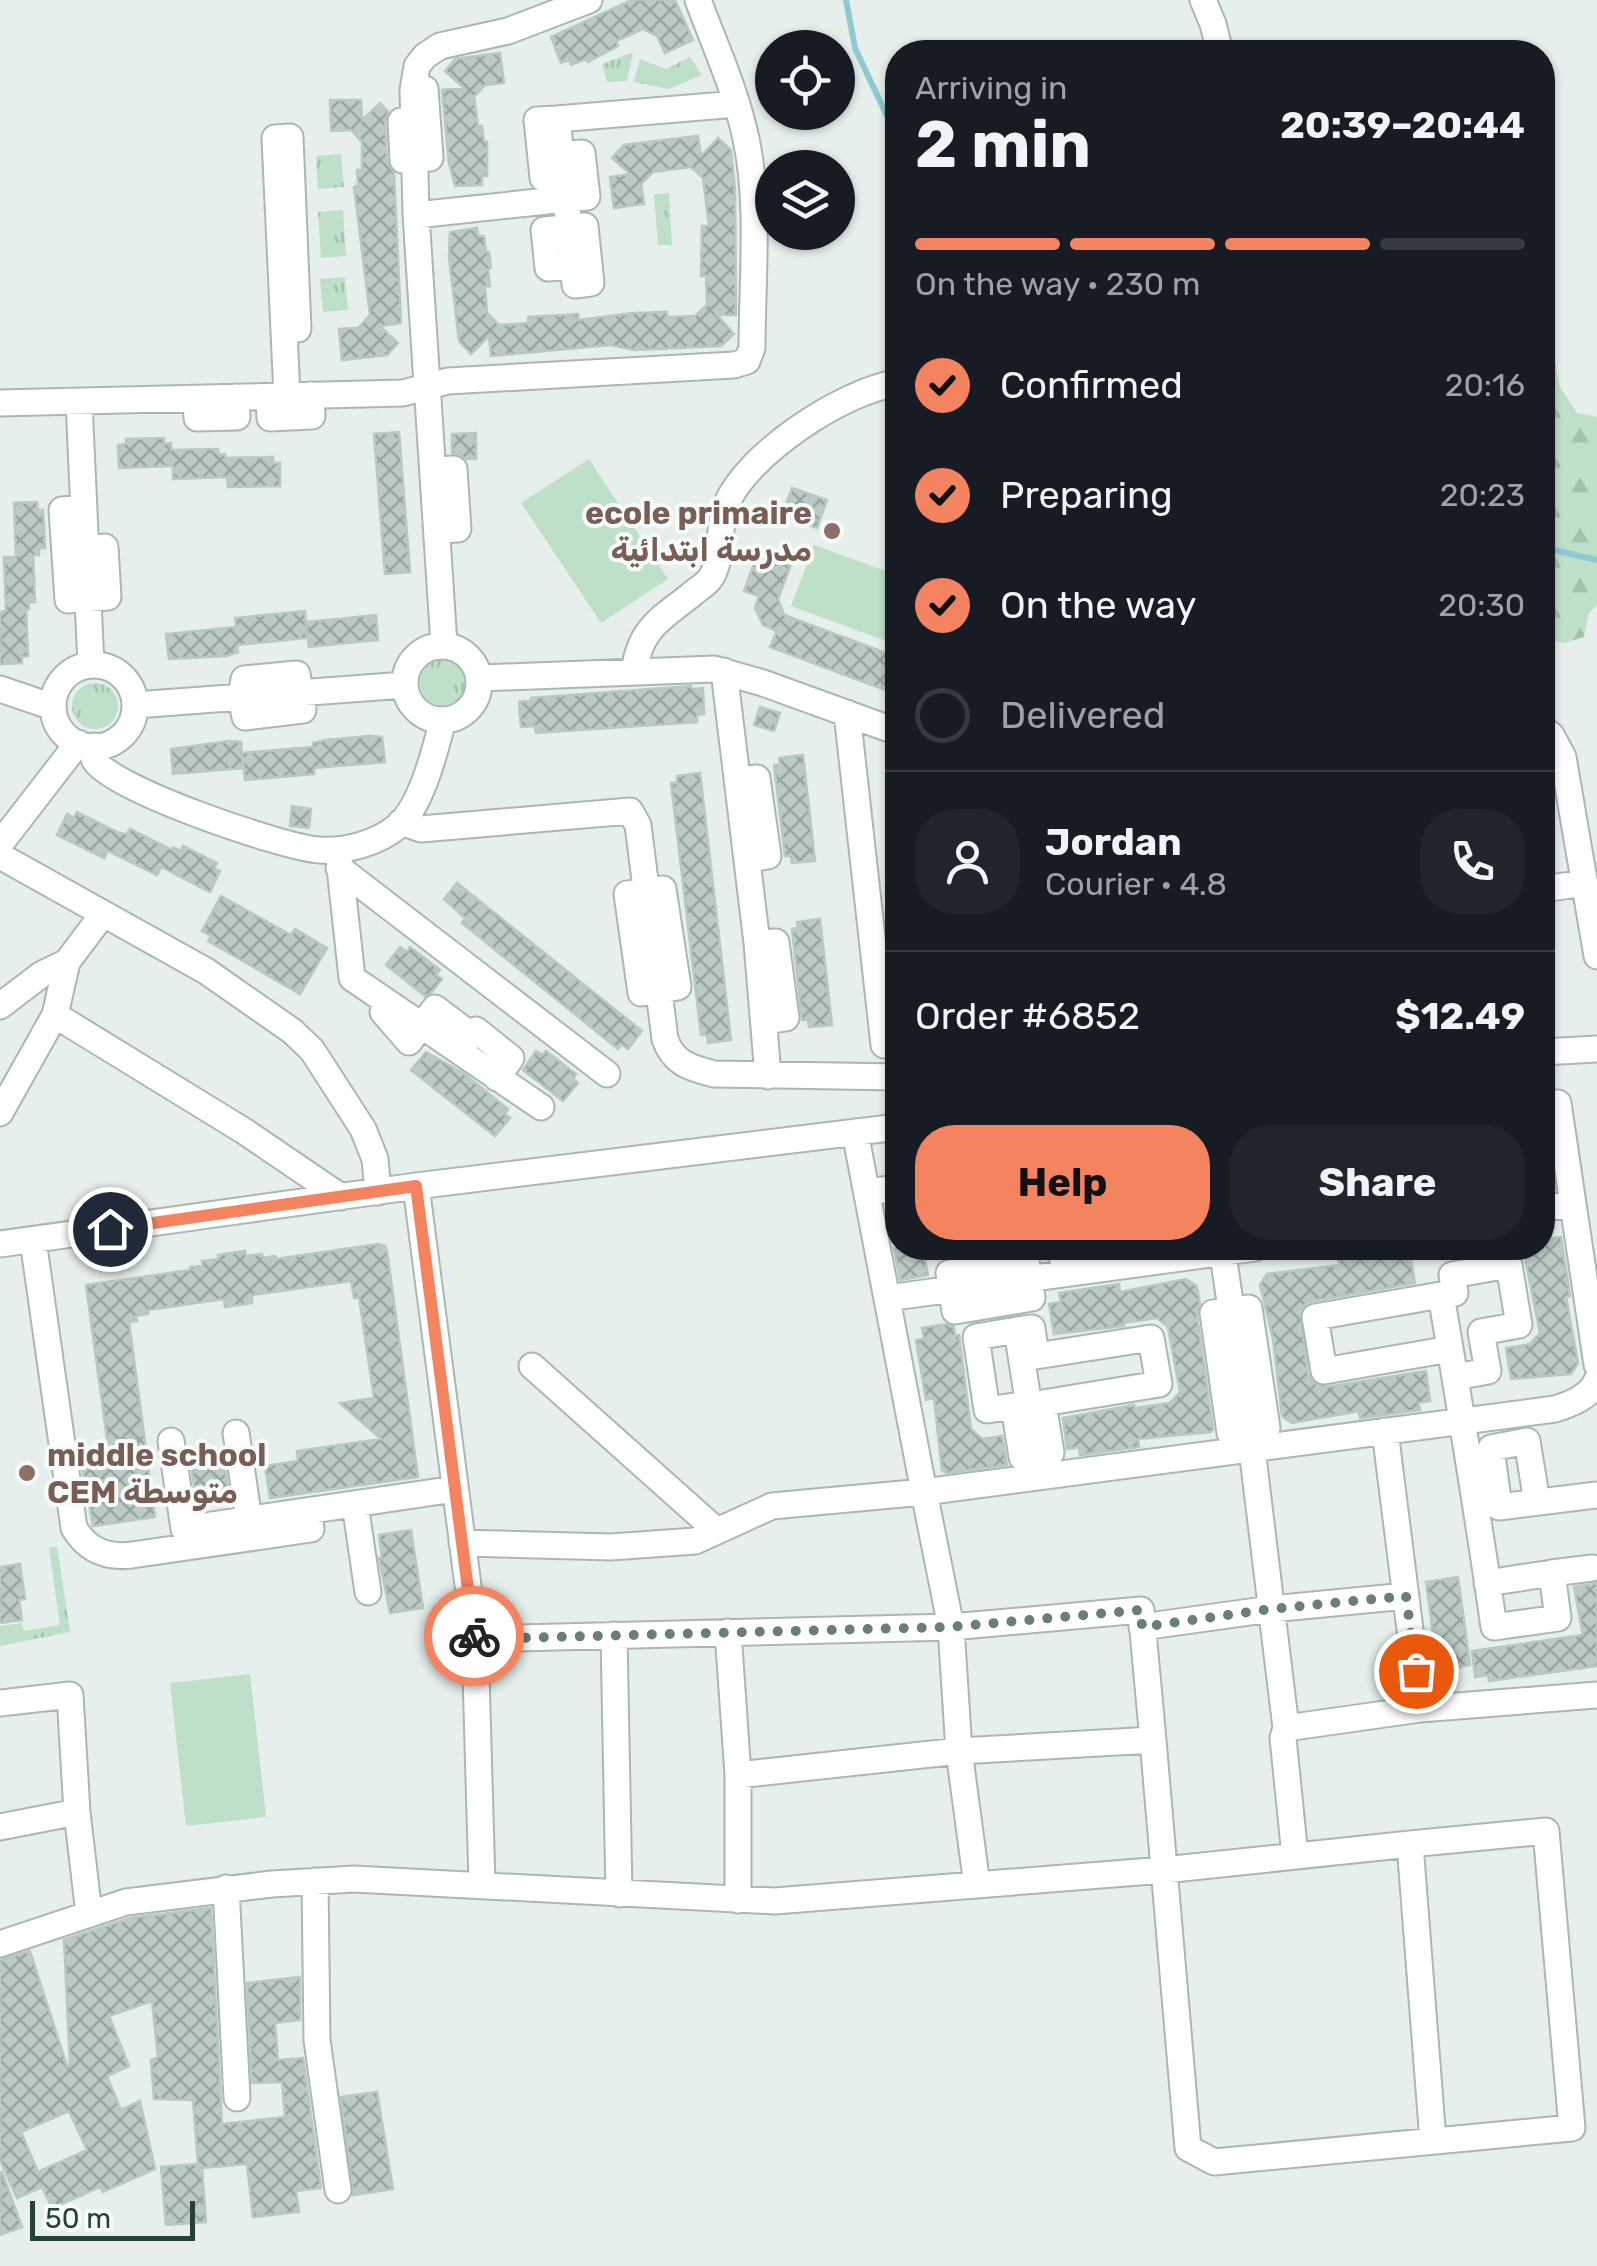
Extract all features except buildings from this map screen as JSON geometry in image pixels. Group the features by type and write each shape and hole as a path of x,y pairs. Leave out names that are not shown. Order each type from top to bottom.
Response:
{"street":[{"path":"412,90 424,89 430,158 403,160 401,121 414,120 412,90 418,66 426,56 440,46 508,31 589,0"},
{"path":"0,403 196,399 197,418 237,416 236,398 403,392 448,380 734,365 747,361 752,348 752,199 747,143 737,104 698,0"},
{"path":"1203,0 1217,40"},
{"path":"563,118 567,105 676,92 680,123 629,129 628,113 563,118 537,120 543,178 564,177"},
{"path":"678,109 737,104"},
{"path":"284,330 298,329 290,137 275,138 284,330 289,396"},
{"path":"416,158 416,214 434,470 454,469 458,529 438,530 444,646"},
{"path":"416,214 564,177"},
{"path":"564,177 569,227 544,230 548,268 573,266"},
{"path":"634,672 637,651 648,629 709,580 716,563 726,506 754,466 786,438 841,403 885,386"},
{"path":"79,402 86,548 105,547 108,598 68,600 62,510 84,508"},
{"path":"88,598 91,665"},
{"path":"444,646 468,656 480,678 478,695 469,710 443,720 432,719 417,710 405,685 406,672 416,657 426,649 444,646"},
{"path":"86,744 111,742 125,732 134,716 130,687 119,673 109,668 91,665 66,676 56,690 53,707 60,728 86,744 97,768 170,803 252,834 339,859 607,1074"},
{"path":"480,678 694,669 724,672 885,727"},
{"path":"724,672 738,780 757,778 768,856 748,859 757,944 776,942 786,1018 765,1020 768,1076"},
{"path":"135,704 405,685"},
{"path":"0,689 53,707"},
{"path":"847,713 884,1045"},
{"path":"339,859 401,822 415,800 443,720"},
{"path":"86,744 4,860 206,971 292,1031 312,1050 363,1129 374,1159 378,1192"},
{"path":"1555,766 1584,883 1597,956"},
{"path":"401,822 421,829 630,810 638,826 646,892"},
{"path":"339,859 350,970 358,983 409,1042 434,1008 472,1036 476,1030 511,1058 497,1078 540,1107"},
{"path":"1555,887 1584,883"},
{"path":"664,889 678,988 659,990 641,993 626,894 664,889"},
{"path":"0,1113 55,1016 67,962 103,914"},
{"path":"0,1006 42,974 67,962"},
{"path":"659,990 665,1038 679,1062 714,1074 885,1077"},
{"path":"55,1016 244,1132 340,1197"},
{"path":"1555,1052 1597,1050"},
{"path":"1555,1103 1558,1103 1597,1366"},
{"path":"0,1244 416,1186 885,1128"},
{"path":"855,1132 950,1627 959,1751 977,1885"},
{"path":"416,1186 475,1639 482,1884"},
{"path":"867,1192 885,1190"},
{"path":"1555,1206 1573,1204"},
{"path":"33,1240 74,1528 80,1538 97,1551 121,1556 250,1529"},
{"path":"1026,1260 1032,1298 955,1310 952,1289 949,1273 1026,1260"},
{"path":"1063,1260 1066,1273"},
{"path":"1028,1278 1122,1260"},
{"path":"1224,1260 1231,1310"},
{"path":"1450,1349 1324,1371 1315,1317 1455,1293 1452,1275 1509,1265 1520,1326 1482,1332 1488,1371 1455,1377"},
{"path":"887,1298 952,1289"},
{"path":"1441,1295 1494,1627 1558,1618 1552,1573"},
{"path":"1249,1308 1267,1428 1250,1440 1230,1433 1212,1314 1249,1308"},
{"path":"1032,1328 1036,1356 1152,1338 1159,1384 1043,1403 1051,1453 1038,1466 1022,1458 1014,1406 987,1410 976,1336 1032,1328"},
{"path":"1016,1330 1038,1466"},
{"path":"532,1366 717,1530"},
{"path":"462,1543 612,1547 695,1540 772,1506 924,1492 1038,1466 1250,1440 1385,1431 1567,1406 1585,1395 1597,1380"},
{"path":"1385,1431 1420,1708"},
{"path":"236,1433 250,1529"},
{"path":"1250,1440 1286,1728 1283,1738 1295,1856"},
{"path":"171,1441 184,1529 311,1530 308,1511 455,1489"},
{"path":"1537,1502 1597,1495"},
{"path":"355,1504 368,1592"},
{"path":"1487,1583 1592,1568"},
{"path":"1142,1627 1406,1596"},
{"path":"0,1944 126,1902 315,1881 482,1884 775,1901 1164,1870 1546,1831 1572,2128 1214,2162 1188,2148 1164,1870 1153,1740 1141,1610 950,1627 475,1639"},
{"path":"728,1632 738,1774 738,1900"},
{"path":"614,1635 619,1894"},
{"path":"0,1703 70,1695 88,1914"},
{"path":"1286,1728 1420,1708 1597,1695"},
{"path":"738,1774 959,1751 1153,1740"},
{"path":"0,1828 78,1812"},
{"path":"1410,1844 1433,2142"},
{"path":"315,1881 317,2040 338,2190"},
{"path":"226,1888 238,2098"}],"green space":[{"path":"633,52 627,81 607,82 602,64"},
{"path":"690,57 702,75 669,89 634,82 640,59 666,69"},
{"path":"341,154 344,187 318,189 316,156"},
{"path":"669,193 672,245 658,245 654,194"},
{"path":"343,210 346,256 321,258 318,212"},
{"path":"345,277 348,310 323,312 320,279"},
{"path":"1555,363 1560,387 1577,413 1597,417 1597,605 1589,613 1584,637 1564,643 1555,641"},
{"path":"589,459 668,579 601,623 521,503"},
{"path":"814,545 885,571 885,641 791,606"},
{"path":"443,660 459,667 466,683 459,699 443,706 427,699 420,683 427,667"},
{"path":"95,683 111,690 118,706 111,722 95,729 79,722 72,706 79,690"},
{"path":"57,1546 70,1632 0,1646 0,1626 22,1623 24,1631 60,1625 49,1548"},
{"path":"250,1674 266,1817 186,1826 170,1683"}],"waterway":[{"path":"846,0 855,48 885,112"},
{"path":"1555,550 1597,560"}],"way so far":[{"path":"474,1636 475,1639 950,1627 1141,1610 1142,1627 1406,1596 1416,1671"}],"place":[{"name":"ecole primaire مدرسة ابتدائية","path":"832,531"},
{"name":"middle school CEM متوسطة","path":"27,1473"}],"route":[{"path":"110,1229 416,1186 474,1636"}]}
